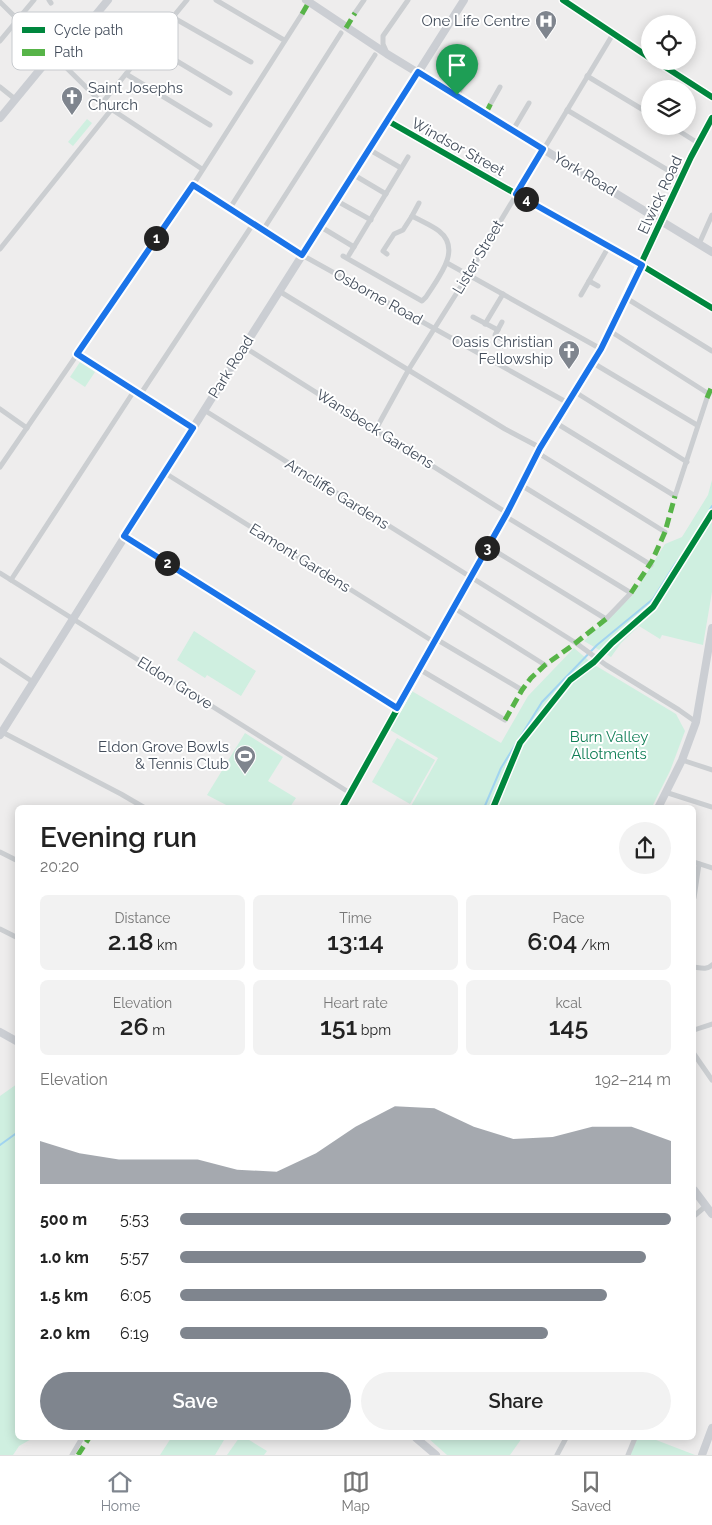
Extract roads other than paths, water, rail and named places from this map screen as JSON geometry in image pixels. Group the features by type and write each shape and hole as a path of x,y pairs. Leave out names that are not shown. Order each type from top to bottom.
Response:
{"street":[{"path":"23,12 34,0"},
{"path":"98,12 108,0"},
{"path":"178,12 187,0"},
{"path":"216,0 284,40"},
{"name":"York Road","path":"306,0 387,54 712,252"},
{"path":"355,13 364,0"},
{"path":"387,54 383,44 383,36 408,0"},
{"name":"Park Road","path":"1,734 124,536 464,0"},
{"path":"563,0 641,52"},
{"path":"0,2 12,14"},
{"path":"0,468 193,185 302,14"},
{"path":"178,20 251,62"},
{"path":"0,41 12,25"},
{"path":"230,208 341,33"},
{"name":"Lister Street","path":"376,429 408,369 468,275 613,34"},
{"path":"263,230 375,55"},
{"path":"178,62 230,93"},
{"path":"457,95 476,64"},
{"path":"0,118 41,70"},
{"path":"68,70 111,110 202,169"},
{"path":"102,103 129,70"},
{"path":"670,70 712,97"},
{"path":"126,74 210,125"},
{"path":"587,76 641,109"},
{"path":"0,87 15,99"},
{"path":"491,103 500,87"},
{"path":"513,130 529,102"},
{"path":"0,249 111,110"},
{"path":"567,110 681,178"},
{"name":"Elwick Road","path":"344,805 506,514 539,450 601,349 642,265 681,178 712,118"},
{"name":"Windsor Street","path":"388,121 642,265 712,308"},
{"path":"685,135 698,143"},
{"path":"370,150 402,168"},
{"path":"349,255 408,157"},
{"path":"354,175 386,194"},
{"name":"Osborne Road","path":"193,185 302,255 568,403"},
{"path":"337,201 371,220"},
{"path":"387,254 384,252 394,234 403,230 419,203"},
{"path":"698,244 712,215"},
{"path":"343,256 422,301 447,264 449,247 446,239 439,231 412,216"},
{"path":"140,394 253,224"},
{"path":"321,227 354,247"},
{"path":"581,295 609,246"},
{"path":"447,264 601,349"},
{"path":"589,281 598,286"},
{"path":"279,291 539,450 664,532"},
{"path":"485,324 502,294"},
{"path":"626,298 712,351"},
{"path":"473,317 498,330"},
{"path":"502,322 495,335 504,344 513,346"},
{"path":"556,422 676,496 697,425 708,396 610,331"},
{"name":"Wansbeck Gardens","path":"244,347 376,429 631,593 606,619 488,546"},
{"path":"77,354 193,428"},
{"path":"593,363 697,425"},
{"path":"11,580 134,391"},
{"path":"575,392 687,462"},
{"path":"0,409 27,428"},
{"name":"Arncliffe Gardens","path":"204,410 576,643 696,722"},
{"name":"Eamont Gardens","path":"165,473 435,641 522,690"},
{"path":"521,485 651,565"},
{"path":"124,536 397,708"},
{"name":"Eldon Grove","path":"0,573 350,793"},
{"path":"454,608 545,665"},
{"path":"659,805 682,760 696,722 712,628"},
{"path":"0,660 33,682"},
{"path":"419,670 505,720"},
{"path":"1,734 140,805"},
{"path":"682,760 712,770"},
{"path":"665,792 712,807"},
{"path":"0,852 15,859"},
{"path":"697,863 712,868"},
{"path":"0,929 15,936"},
{"path":"696,967 706,969 712,965"},
{"path":"696,1029 712,1024"},
{"path":"0,1032 15,1040"},
{"path":"696,1057 712,1080"},
{"path":"696,1193 712,1214"},
{"path":"696,1214 706,1206"},
{"path":"702,1455 712,1428"},
{"path":"72,1455 81,1440"},
{"path":"418,1440 436,1455"},
{"path":"557,1455 565,1440"},
{"path":"628,1455 634,1440"}],"waterway":[{"path":"485,805 501,768 542,702 597,645 653,599 675,564 690,545 712,506"},
{"path":"0,1145 15,1134"}],"place":[{"name":"One Life Centre","path":"546,40"},
{"name":"Saint Josephs Church","path":"72,116"},
{"name":"Oasis Christian Fellowship","path":"569,370"},
{"name":"Eldon Grove Bowls & Tennis Club","path":"245,775"}],"park label":[{"name":"Burn Valley Allotments","path":"609,746"}]}
